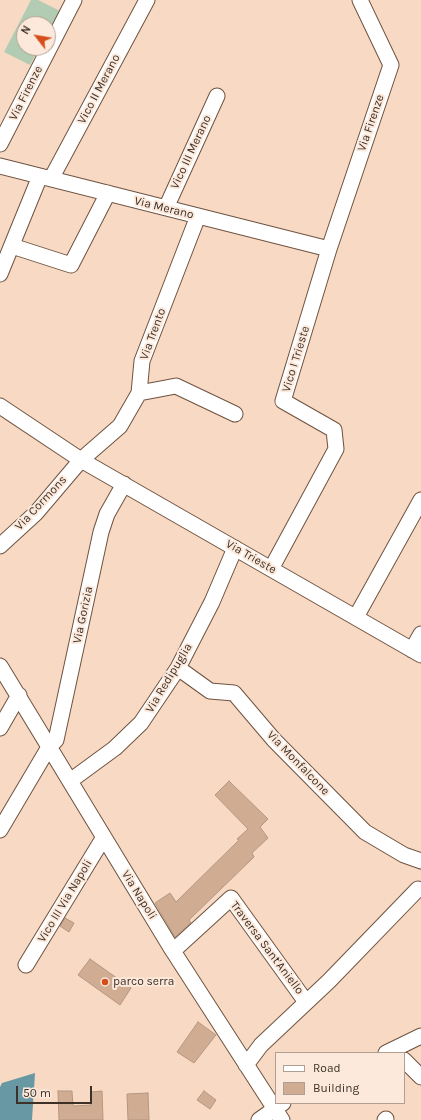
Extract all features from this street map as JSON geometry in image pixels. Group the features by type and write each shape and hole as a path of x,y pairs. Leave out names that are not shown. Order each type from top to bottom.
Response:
{"street":[{"name":"Via Firenze","path":"0,144 74,0"},
{"name":"Vico II Merano","path":"0,274 12,246 46,178 147,0"},
{"name":"Via Firenze","path":"329,249 391,65 360,0"},
{"name":"Vico III Merano","path":"166,208 217,96"},
{"name":"Via Merano","path":"0,166 329,249"},
{"path":"12,246 71,265 108,193"},
{"name":"Via Trento","path":"81,460 120,426 139,393 142,361 198,216"},
{"name":"Vico I Trieste","path":"271,569 336,449 334,430 283,401 329,249"},
{"path":"139,393 176,386 235,414"},
{"name":"Via Trieste","path":"0,406 81,460 416,652"},
{"name":"Via Cormons","path":"0,546 36,513 81,460"},
{"name":"Via Gorizia","path":"0,830 49,747 56,740 101,532 107,514 124,484"},
{"path":"356,617 421,500"},
{"name":"Via Redipuglia","path":"70,781 115,748 141,723 178,668 212,602 235,548"},
{"path":"416,652 421,634"},
{"name":"Via Napoli","path":"0,666 173,951 246,1065 275,1103"},
{"name":"Via Monfalcone","path":"178,668 210,691 234,693 274,740 365,832 404,855 421,861"},
{"path":"0,728 19,696"},
{"name":"Vico III Via Napoli","path":"26,965 104,837"},
{"path":"246,1065 262,1045 418,890"},
{"name":"Traversa Sant'Aniello","path":"173,951 231,898 306,1002"},
{"path":"398,1052 421,1036"},
{"path":"405,1062 421,1076"},
{"path":"259,1120 280,1110"}],"green space":[{"path":"31,0 38,0 60,11 56,18 56,16 23,16"},
{"path":"16,29 16,56 35,56 30,65 4,52"}],"water":[{"path":"35,1073 32,1120 0,1120 0,1087 2,1083"}],"building":[{"path":"229,781 268,819 260,827 268,838 252,853 254,857 189,920 191,923 175,937 155,903 170,893 176,902 239,840 237,839 248,829 215,795"},
{"path":"65,918 74,923 69,932 60,926"},
{"name":"parco serra","path":"90,959 131,988 120,1005 78,975"},
{"path":"198,1022 216,1035 194,1063 177,1052"},
{"path":"58,1091 72,1091 73,1106 91,1105 91,1092 102,1091 103,1120 59,1120"},
{"path":"204,1091 216,1100 210,1109 197,1100"},
{"path":"148,1093 149,1120 128,1120 127,1094"}],"place":[{"name":"parco serra","path":"105,982"}]}
